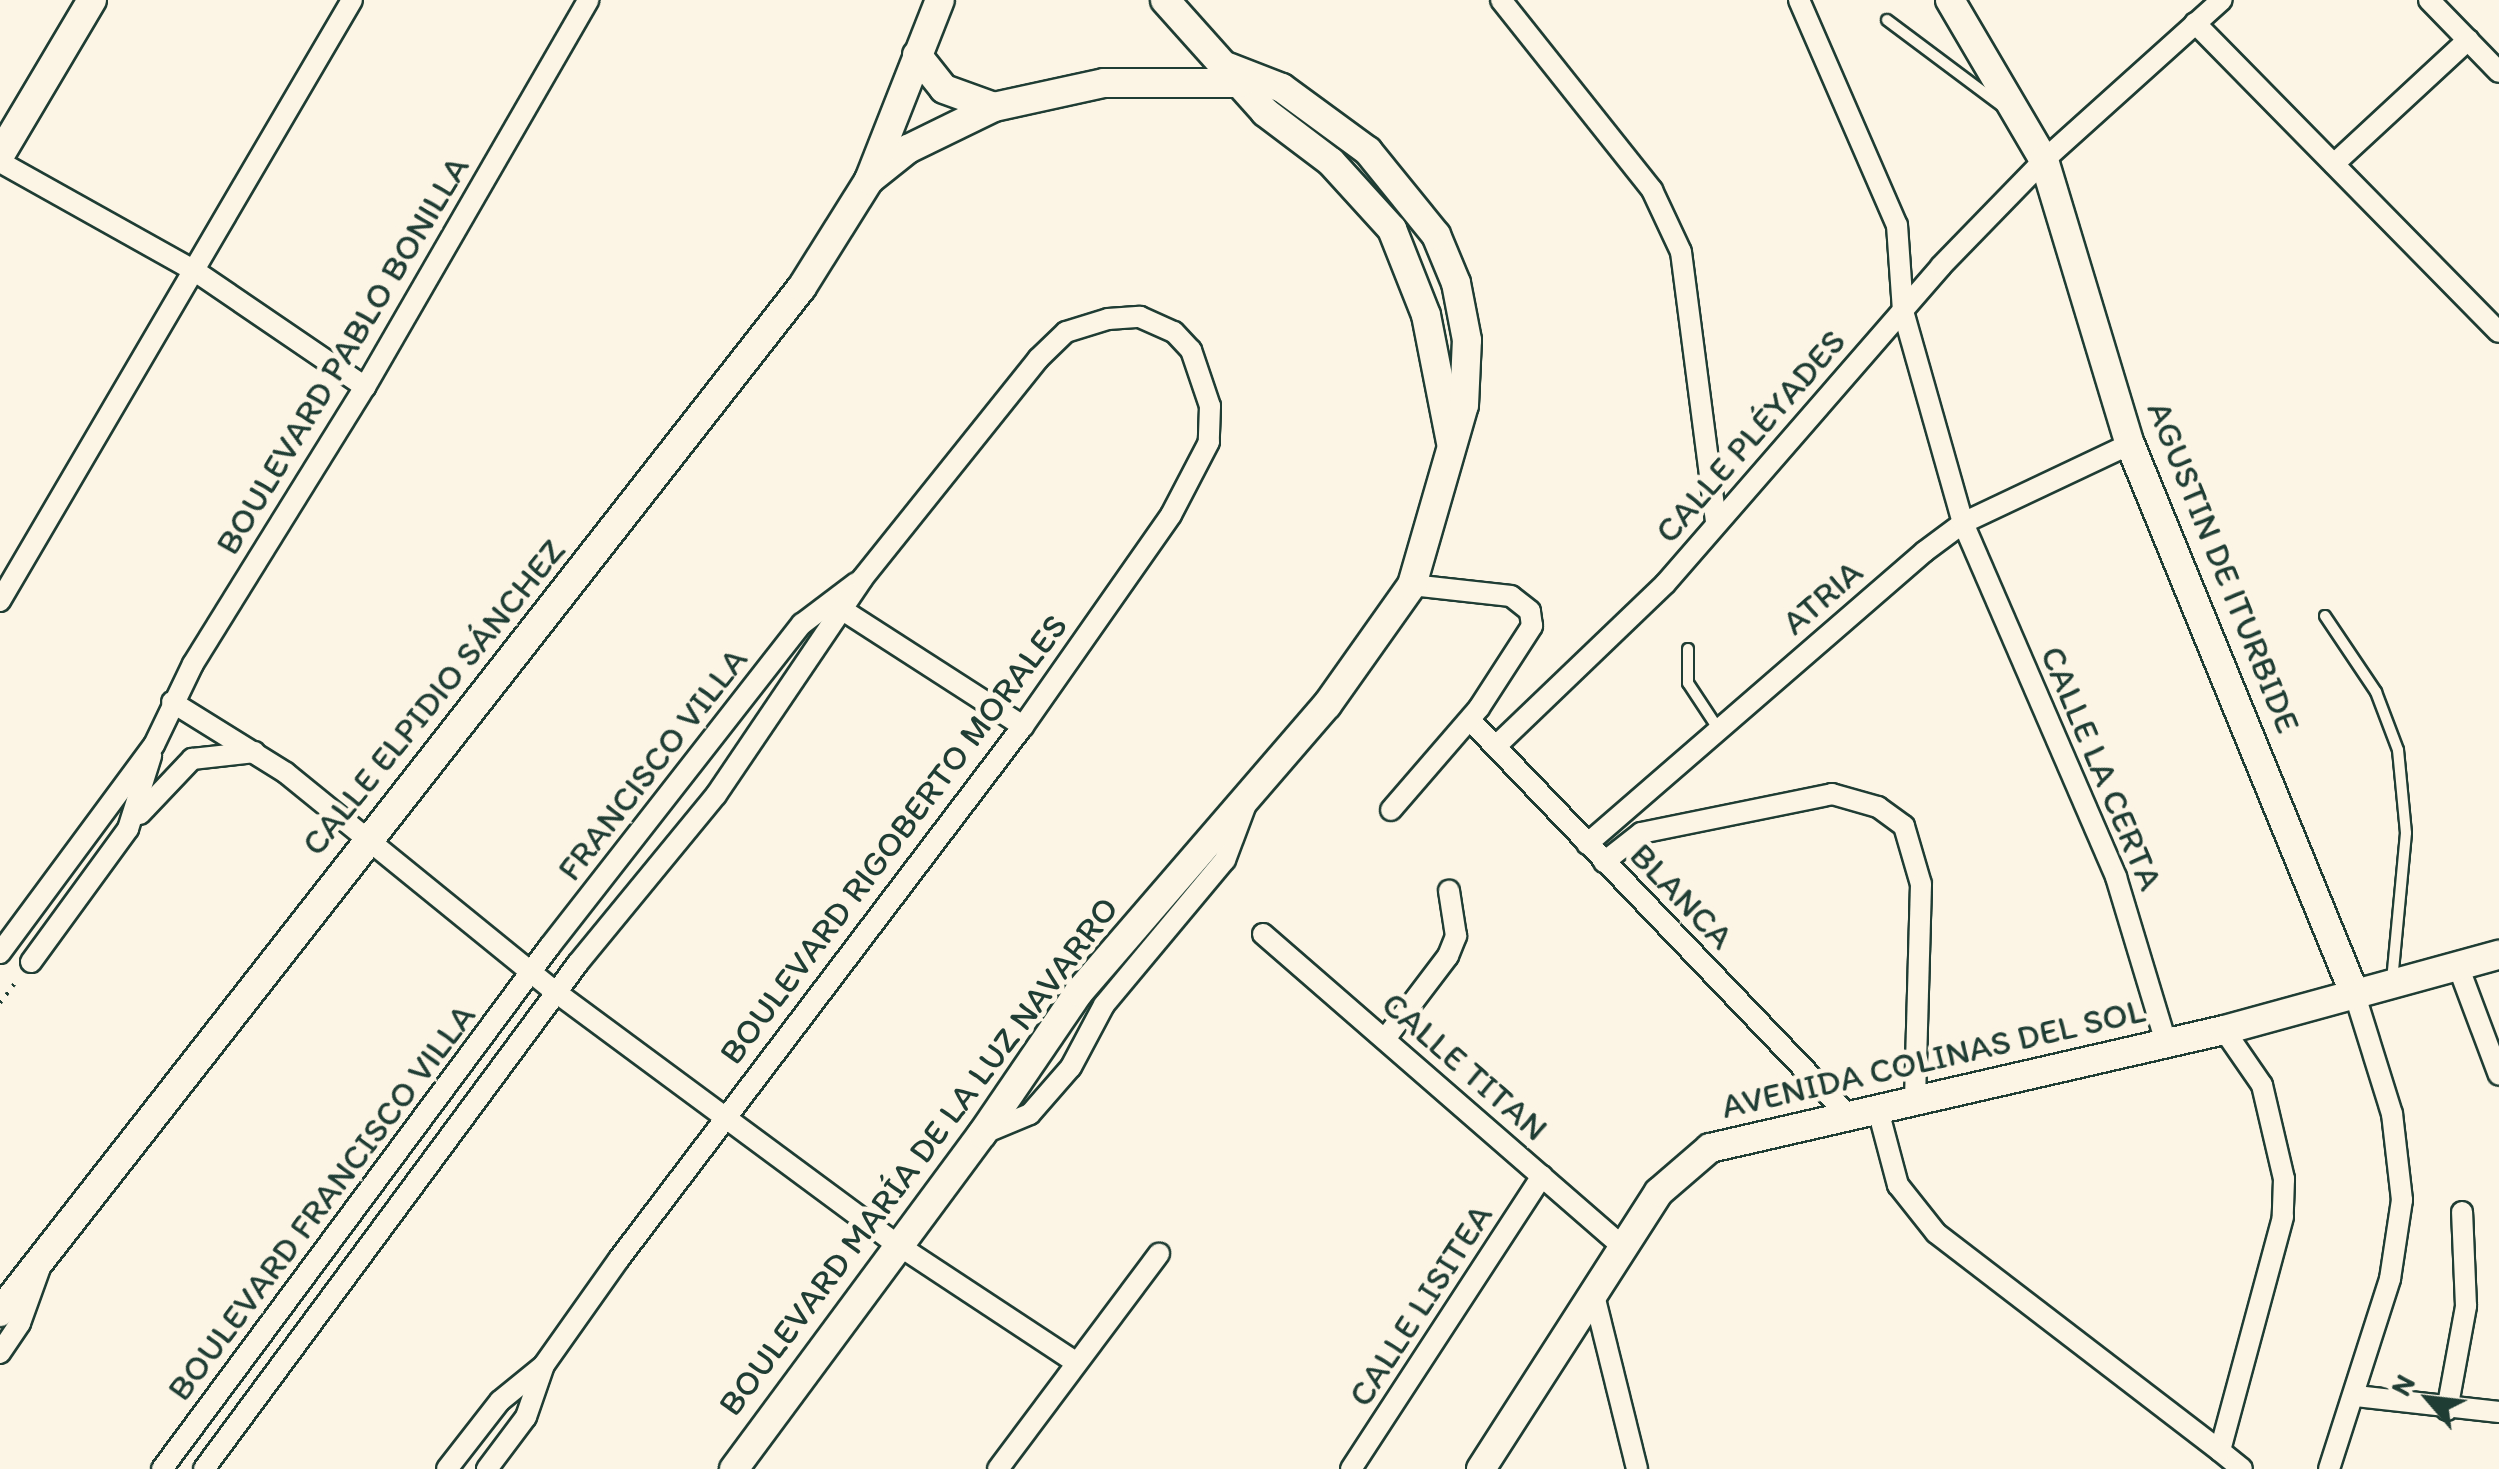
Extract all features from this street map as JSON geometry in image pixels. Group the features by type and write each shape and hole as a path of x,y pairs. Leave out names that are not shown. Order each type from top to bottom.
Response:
{"street":[{"path":"92,0 0,159 196,270 365,387"},
{"path":"0,601 352,0"},
{"name":"BOULEVARD PABLO BONILLA","path":"31,962 128,828 172,702 365,387 588,0"},
{"path":"869,180 940,0"},
{"name":"BOULEVARD MARÍA DE LA LUZ NAVARRO","path":"734,1469 982,1134 1079,992 1327,705 1412,585 1464,404 1467,340 1456,283 1436,235 1368,151 1282,88 1240,75 1186,30 1165,0"},
{"path":"1500,0 1652,190 1681,252 1716,521"},
{"path":"1798,0 1897,225 1903,311 1963,524"},
{"name":"AGUSTIN DE ITURBIDE","path":"1950,0 2024,119 2044,160 2130,444 2355,995"},
{"name":"CALLE PLÉYADES","path":"1496,746 1596,656 1903,311 2044,160 2222,0"},
{"path":"2430,0 2499,72"},
{"path":"2195,23 2499,332"},
{"path":"2334,164 2468,40"},
{"path":"917,55 944,89 994,107"},
{"path":"869,180 908,149 994,107 1104,83 1240,75"},
{"name":"CALLE ELPIDIO SÁNCHEZ","path":"0,1312 366,839 670,461 802,286 869,180"},
{"name":"BOULEVARD RIGOBERTO MORALES","path":"447,1469 500,1401 544,1365 725,1118 1022,726 1171,515 1209,442 1203,374 1174,332 1140,317 1066,332 1002,402 862,580 837,606"},
{"name":"ATRIA","path":"1587,844 1963,524 2130,444"},
{"name":"CALLE LA CERTA","path":"1963,524 2116,877 2166,1042"},
{"path":"1391,810 1470,720 1526,643 1530,610 1511,596 1483,589 1412,585"},
{"path":"837,606 1022,726"},
{"name":"FRANCISCO VILLA","path":"531,972 802,624 837,606"},
{"name":"BOULEVARD FRANCISCO VILLA","path":"204,1469 557,993 716,795 837,606"},
{"path":"172,702 257,752 557,993 898,1245 1077,1363"},
{"name":"BLANCA","path":"1470,720 1850,1116"},
{"name":"BOULEVARD PABLO BONILLA","path":"0,953 154,745"},
{"path":"128,828 192,759 257,752"},
{"path":"1604,862 1642,833 1832,794 1878,807 1904,826 1920,884 1915,1102"},
{"path":"1384,1040 1448,956 1456,936 1449,891"},
{"name":"CALLE TITAN","path":"1263,934 1624,1248"},
{"name":"AVENIDA COLINAS DEL SOL","path":"1481,1469 1595,1299 1659,1192 1710,1148 2224,1030 2499,955"},
{"path":"2458,966 2499,1075"},
{"name":"BOULEVARD FRANCISCO VILLA","path":"162,1469 454,1083 531,972"},
{"path":"2330,1469 2390,1278 2402,1200 2392,1114 2355,995"},
{"path":"2222,1442 2283,1217 2284,1178 2262,1085 2224,1030"},
{"path":"454,1083 480,1100"},
{"path":"1878,1110 1898,1185 1936,1233 2222,1442 2242,1469"},
{"name":"CALLE LISITEA","path":"1352,1469 1542,1176"},
{"path":"2447,1410 2466,1306 2462,1212"},
{"name":"CALLE ELPIDIO SÁNCHEZ","path":"0,1354 20,1324 44,1254"},
{"path":"998,1469 1158,1254"},
{"path":"1595,1299 1637,1469"},
{"name":"BOULEVARD RIGOBERTO MORALES","path":"487,1469 526,1418 544,1365"},
{"path":"2356,1396 2447,1410 2499,1412"}],"lane":[{"path":"1886,20 1978,94 2024,119"},
{"path":"2325,616 2376,692 2398,750 2406,832 2392,983"},
{"path":"1688,649 1688,683 1719,730"}],"path":[{"path":"0,1003 31,962"}]}
